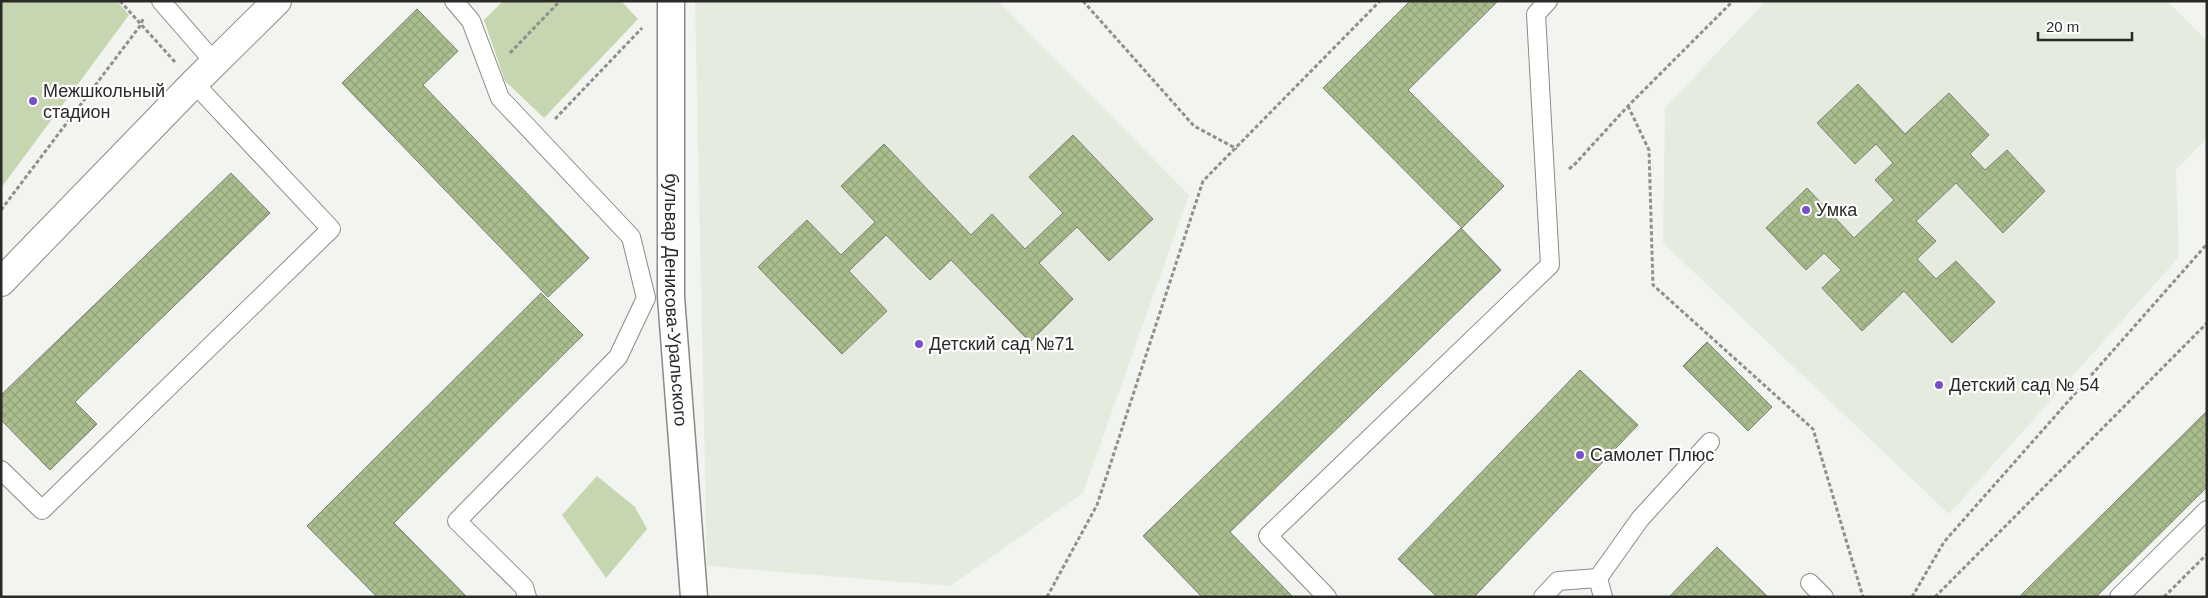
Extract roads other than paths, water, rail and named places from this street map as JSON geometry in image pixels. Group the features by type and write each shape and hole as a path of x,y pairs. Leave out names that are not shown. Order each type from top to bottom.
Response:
{"street":[{"path":"1,282 187,75 215,63 277,1"},
{"name":"бульвар Денисова-Уральского","path":"670,1 671,297 694,597"}],"lane":[{"path":"162,1 215,63"},
{"path":"454,1 471,21 500,98 631,237 646,298 618,357 457,521 524,586 527,597"},
{"path":"1328,597 1268,536 1550,264 1536,14 1548,1"},
{"path":"1,470 42,510 331,229 187,75"},
{"path":"1598,578 1640,519 1710,442"},
{"path":"2119,597 2207,510"},
{"path":"1543,597 1558,581 1598,578"},
{"path":"1598,578 1603,597"},
{"path":"1810,583 1824,597"}],"place":[{"name":"Межшкольный стадион","path":"33,101"},
{"name":"Умка","path":"1806,210"},
{"name":"Детский сад №71","path":"919,344"},
{"name":"Детский сад № 54","path":"1939,385"},
{"name":"Самолет Плюс","path":"1580,455"}]}
